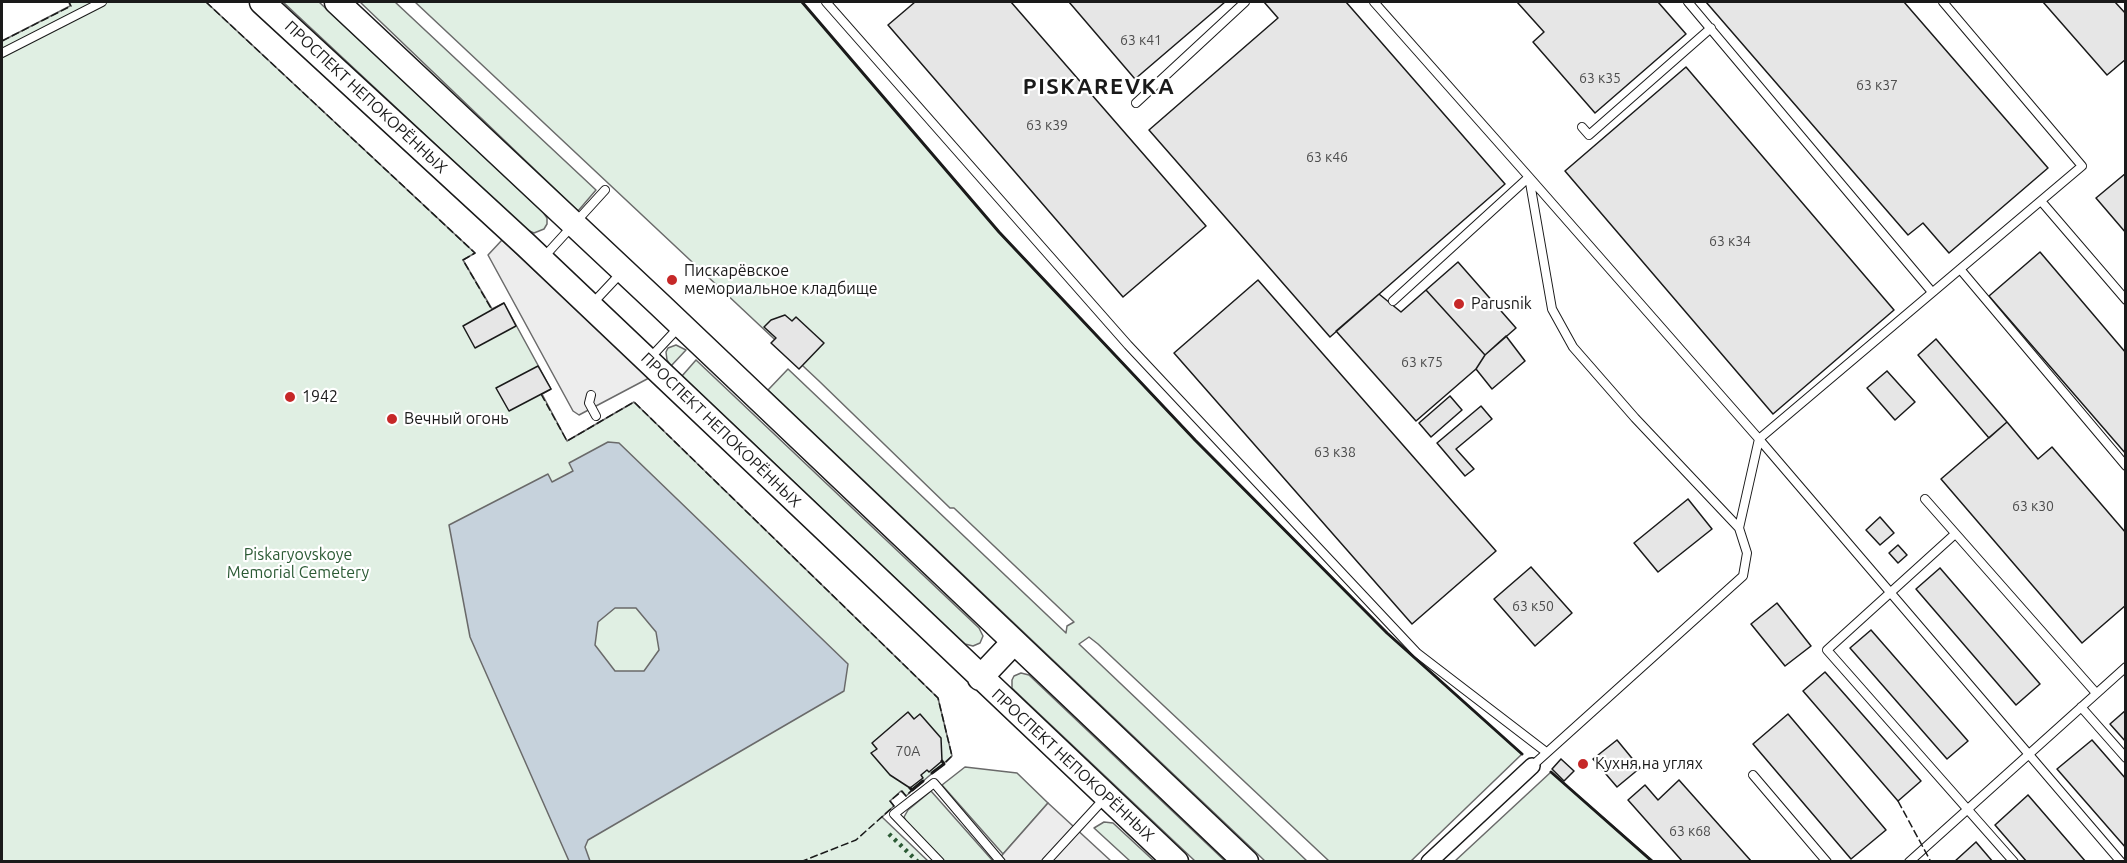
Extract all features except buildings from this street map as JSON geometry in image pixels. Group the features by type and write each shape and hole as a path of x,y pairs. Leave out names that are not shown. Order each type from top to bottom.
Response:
{"main road":[{"name":"ПРОСПЕКТ НЕПОКОРЁННЫХ","path":"262,2 542,259 980,678 1176,861"},
{"path":"337,2 1246,861"},
{"path":"980,678 1014,642"}],"street":[{"path":"1429,861 1532,766"}],"lane":[{"path":"2,52 102,2"},
{"path":"838,2 829,5 1128,345 1417,653 1546,752"},
{"path":"1137,103 1245,2"},
{"path":"1374,2 1759,439 2121,861"},
{"path":"1688,2 1932,292"},
{"path":"1739,528 1759,439 2082,166 1943,2"},
{"path":"1582,127 1589,135 1711,28"},
{"path":"1393,301 1529,177"},
{"path":"1529,177 1552,309 1573,347 1635,418 1739,528 1747,553 1743,576 1532,766"},
{"path":"542,259 605,190"},
{"path":"2041,201 2126,300"},
{"path":"1960,269 2126,466"},
{"path":"590,306 623,270"},
{"path":"648,360 681,325"},
{"path":"591,395 589,403 597,416"},
{"path":"1925,500 2096,693"},
{"path":"1955,534 1827,650 2014,861"},
{"path":"1909,861 2126,667"},
{"path":"2081,707 2126,758"},
{"path":"1753,775 1827,861"},
{"path":"940,861 894,814 934,783 1001,861"},
{"path":"1046,861 1107,796"}],"green space":[{"name":"Piskaryovskoye Memorial Cemetery","path":"69,2 206,2 475,253 463,260 492,309 504,303 551,389 542,394 567,441 634,402 938,698 952,756 906,796 901,791 890,801 894,806 882,817 928,861 2,861 2,41 70,6"},
{"path":"283,2 319,2 543,212 547,218 544,229 534,233 527,230"},
{"path":"360,2 395,2 596,190 578,211"},
{"path":"415,2 802,2 999,232 1195,440 1387,633 1522,754 1411,861 1329,861 1098,644 1089,637 1079,644 1307,861 1265,861 768,390 788,369 1066,633 1067,626 1074,622 954,508 950,508 819,381"},
{"path":"676,345 686,350 671,366 666,352 668,348"},
{"path":"696,360 979,628 983,636 980,643 973,646 965,644 682,376"},
{"path":"1021,673 1029,675 1225,861 1195,861 1012,688 1014,676"},
{"path":"965,767 1017,773 1048,803 1003,854 942,785"},
{"path":"1551,772 1653,861 1455,861"},
{"path":"931,791 993,861 944,861 907,823 904,817 908,810"},
{"path":"1104,822 1113,823 1154,861 1130,861 1094,828"}],"shaded area":[{"path":"502,240 649,378 579,415 573,411 488,255"},
{"path":"608,442 619,443 848,664 844,691 588,840 585,847 590,861 569,861 470,637 449,525 548,474 552,482 573,471 569,463","holes":["615,608 636,608 656,632 659,650 644,671 615,671 595,645 598,622"]},
{"path":"1048,803 1111,861 996,862"}],"hedge":[{"path":"889,834 918,862"}],"fence":[{"path":"2,41 71,6 69,2"},
{"path":"206,2 475,253 463,260 492,310"},
{"path":"541,394 567,441 634,402 938,698 952,756 944,764"},
{"path":"800,862 856,840 894,806 890,801 902,791 906,796 912,790"},
{"path":"1898,801 1931,862"}],"wall":[{"path":"802,2 999,232 1195,440 1387,633 1522,754"},
{"path":"932,773 944,764 942,761"},
{"path":"1551,772 1653,862"},
{"path":"910,788 912,790 923,781"}],"place":[{"name":"Пискарёвское мемориальное кладбище","path":"672,280"},
{"name":"Parusnik","path":"1459,304"},
{"name":"1942","path":"290,397"},
{"name":"Вечный огонь","path":"392,419"},
{"name":"Кухня на углях","path":"1583,764"}],"district":[{"name":"PISKAREVKA","path":"1099,87"}]}
